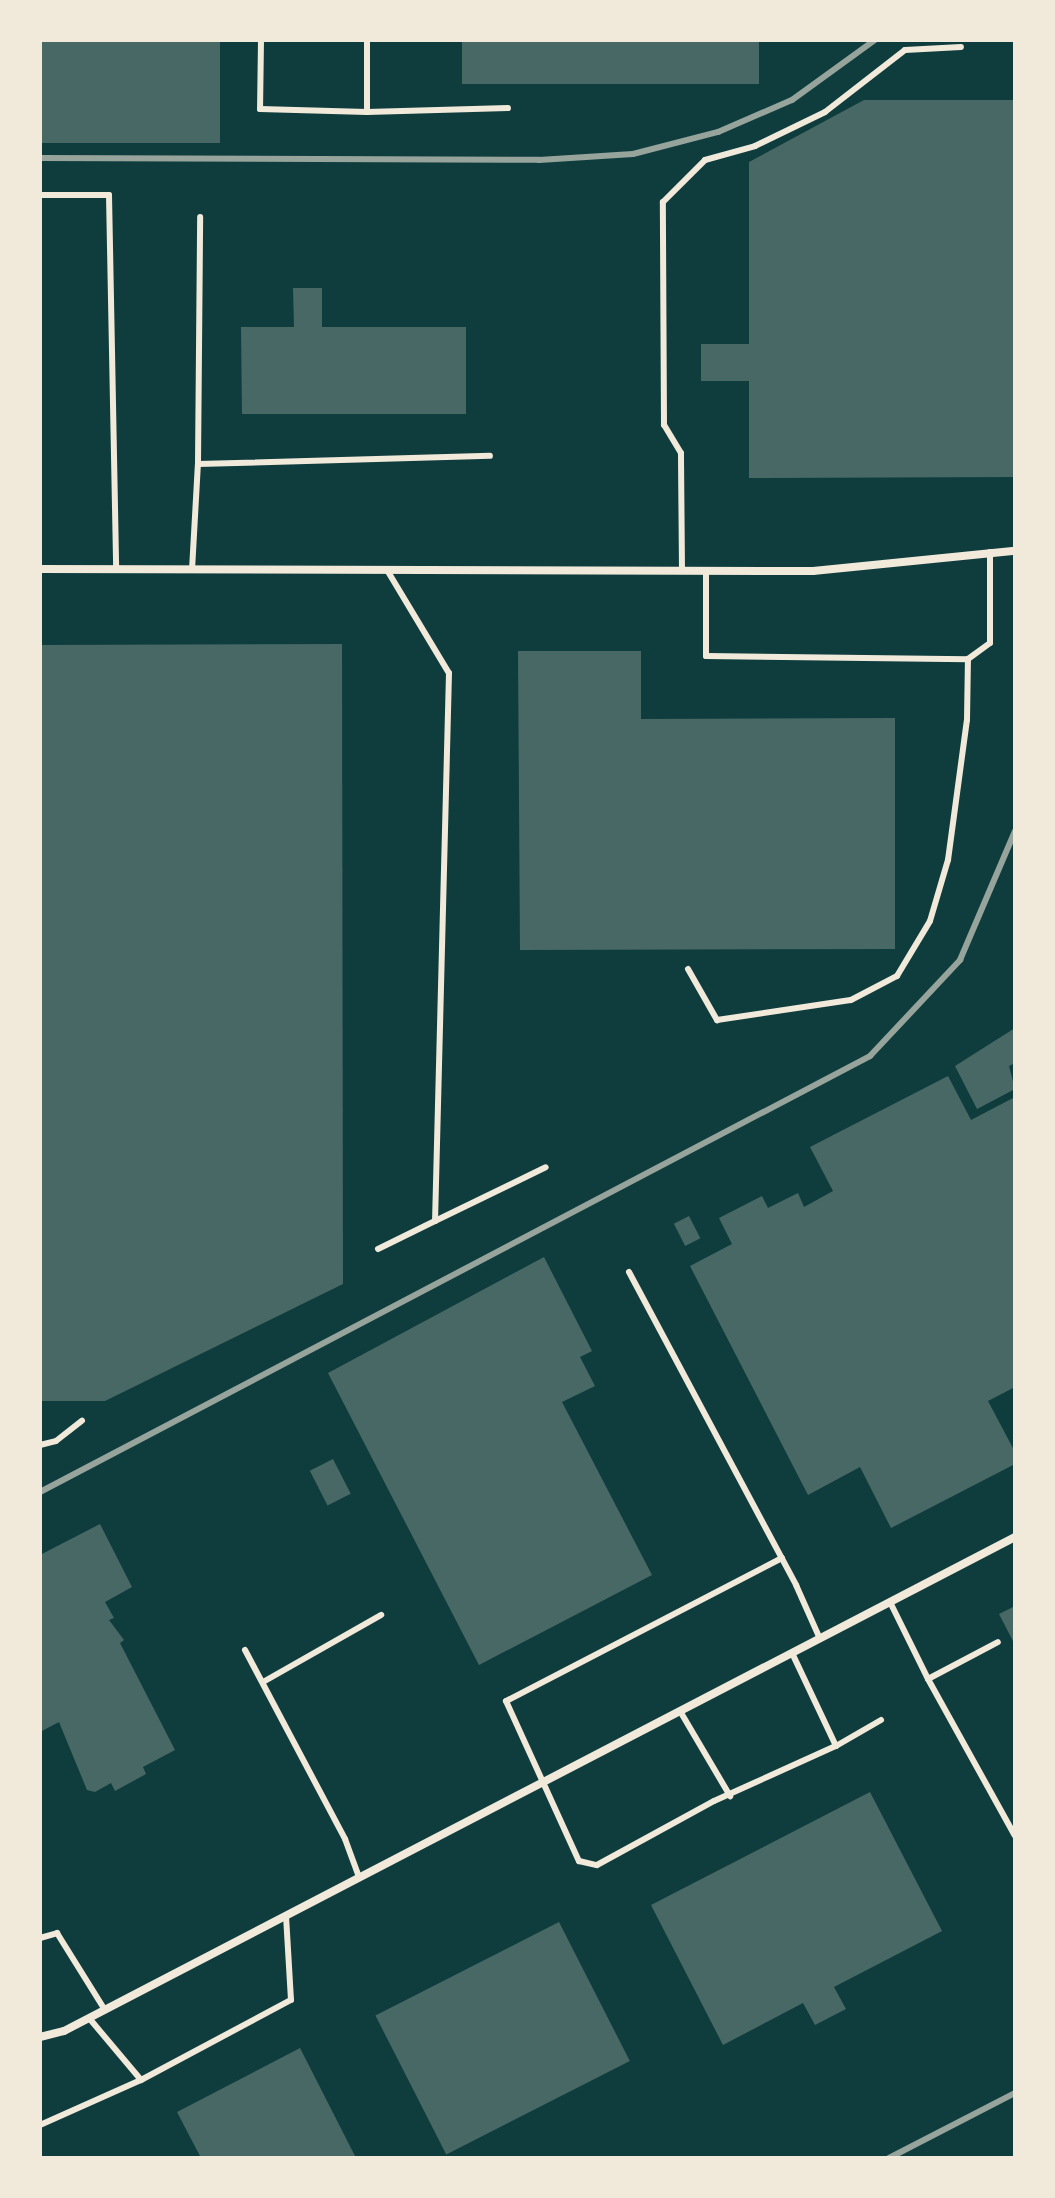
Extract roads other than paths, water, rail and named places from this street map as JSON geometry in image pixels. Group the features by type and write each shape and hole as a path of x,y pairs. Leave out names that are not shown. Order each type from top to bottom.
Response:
{"street":[{"path":"40,569 813,571 990,551 1015,551"},
{"path":"40,2037 105,2010 1015,1537"}],"lane":[{"path":"261,40 260,109 367,112 508,108"},
{"path":"367,40 367,112"},
{"path":"682,571 681,453 664,425 663,202 705,160 755,146 825,112 905,50 961,47"},
{"path":"40,195 109,195 116,569"},
{"path":"192,570 198,464 200,217"},
{"path":"198,464 490,456"},
{"path":"706,571 706,656 968,659 990,643 990,551"},
{"path":"387,570 449,673 435,1221"},
{"path":"688,969 717,1020 851,1000 897,976 930,921 948,860 967,720 968,659"},
{"path":"378,1249 546,1167"},
{"path":"629,1272 782,1558 820,1639"},
{"path":"40,1445 56,1441 82,1421"},
{"path":"782,1558 506,1701 546,1781 579,1861 597,1865 730,1796 836,1746 881,1720"},
{"path":"890,1602 928,1679 1015,1836"},
{"path":"263,1682 381,1615"},
{"path":"928,1679 998,1642"},
{"path":"245,1650 345,1839 359,1877"},
{"path":"792,1653 836,1746"},
{"path":"680,1711 730,1796"},
{"path":"40,2125 141,2080 291,2000 286,1916"},
{"path":"40,1938 57,1933 105,2010"},
{"path":"89,2018 141,2080"}],"railway":[{"path":"40,158 539,160 633,154 718,132 792,100 875,40"},
{"path":"40,1492 870,1056 960,960 1015,831"},
{"path":"889,2158 1015,2093"}]}
